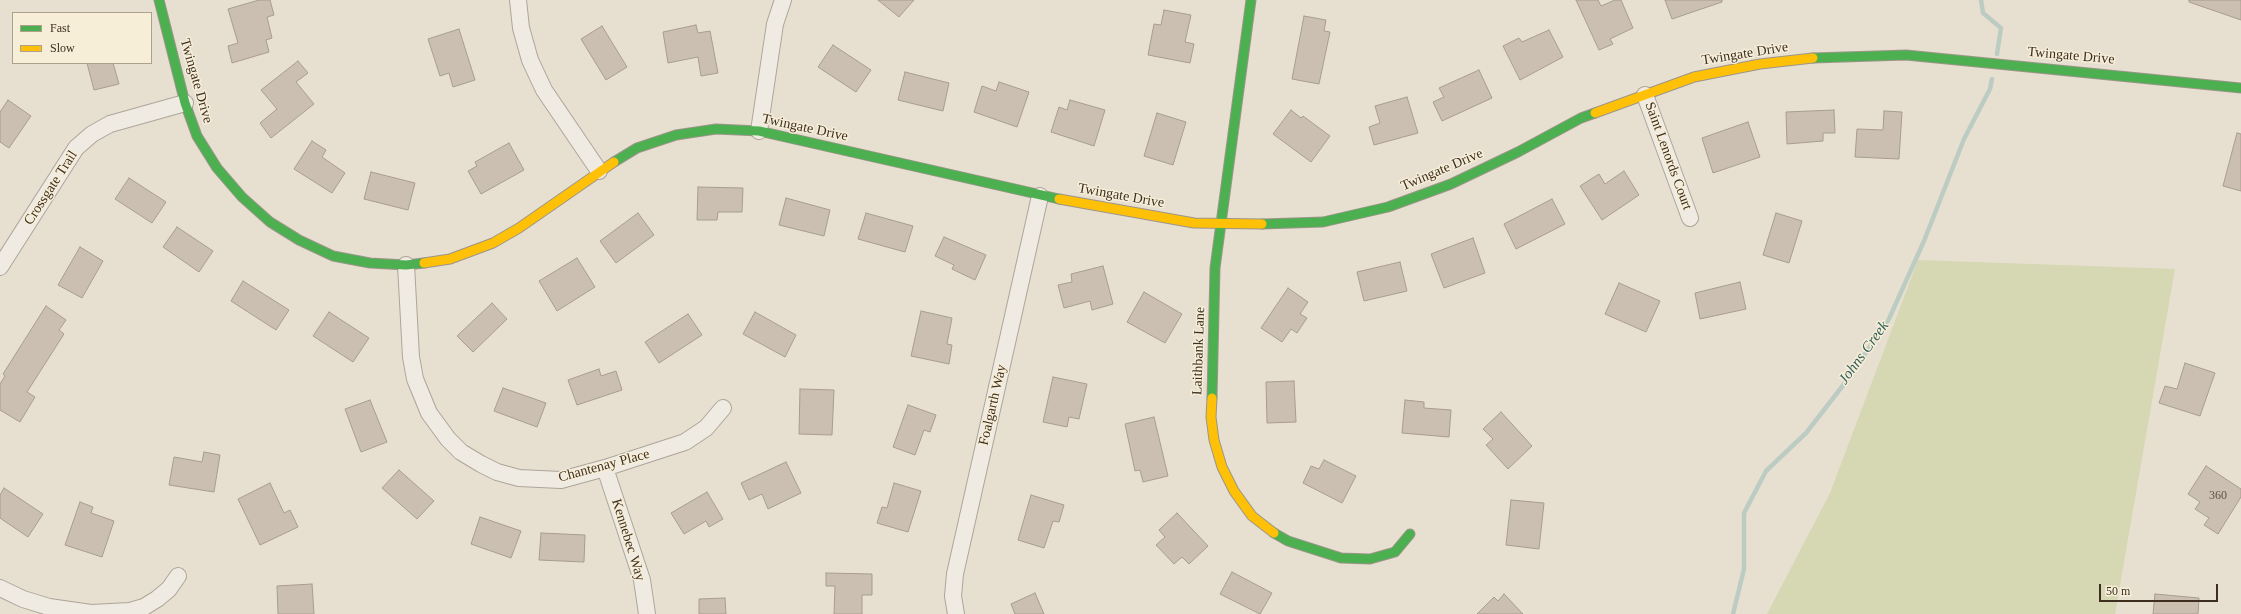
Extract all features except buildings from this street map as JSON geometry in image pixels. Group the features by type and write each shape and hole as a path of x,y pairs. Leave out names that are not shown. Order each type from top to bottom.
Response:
{"street":[{"name":"Twingate Drive","path":"159,0 185,103 197,136 217,168 242,197 270,222 300,240 333,256 370,264 406,265 450,259 493,243 519,228 599,171 637,148 676,135 716,129 759,131 1040,196 1194,223 1220,225 1323,222 1388,207 1451,184 1518,152 1582,118 1694,77 1760,64 1832,56 1906,55 2030,66 2241,88"},
{"path":"518,0 521,28 530,60 544,90 599,171"},
{"path":"759,131 775,24 783,0"},
{"name":"Laithbank Lane","path":"1251,0 1215,268 1210,417 1214,440 1222,467 1234,491 1252,516 1267,529 1294,544 1341,558 1370,559 1395,552 1410,534"},
{"name":"Saint Lenords Court","path":"1645,95 1690,218"},
{"name":"Crossgate Trail","path":"0,267 76,148 92,134 110,124 185,103"},
{"name":"Foalgarth Way","path":"956,614 953,596 955,574 1040,196"},
{"name":"Chantenay Place","path":"406,265 411,356 415,380 428,414 448,439 480,464 519,478 561,480 606,468 685,442 706,428 723,408"},
{"name":"Kennebec Way","path":"606,468 642,580 647,614"},
{"path":"0,588 23,599 48,607 91,613 130,611 144,607 157,599 169,589 178,576"}],"green space":[{"path":"1918,260 2175,269 2115,614 1767,614 1830,493"}],"waterway":[{"name":"Johns Creek","path":"1981,0 1983,13 2001,28 1997,54"},
{"name":"Johns Creek","path":"1733,614 1744,569 1744,513 1766,471 1806,433 1841,388 1888,321 1924,241 1964,139 1990,89 1992,79"}],"traffic: fast":[{"path":"159,0 185,103 197,136 217,168 242,197 270,222 299,240 333,256 370,263 406,265 424,263"},
{"path":"1212,398 1215,268 1251,0"},
{"path":"1813,58 1906,55 2241,88"},
{"path":"1262,224 1323,222 1388,207 1451,184 1518,152 1581,118 1595,113"},
{"path":"614,162 637,148 676,135 716,129 759,131 1059,199"},
{"path":"1274,533 1288,541 1341,558 1370,559 1395,552 1410,534"}],"traffic: slow":[{"path":"1595,113 1694,77 1760,64 1813,58"},
{"path":"424,263 450,259 493,243 519,228 614,162"},
{"path":"1059,199 1194,223 1262,224"},
{"path":"1212,398 1211,417 1214,440 1222,467 1234,491 1252,516 1274,533"}]}
